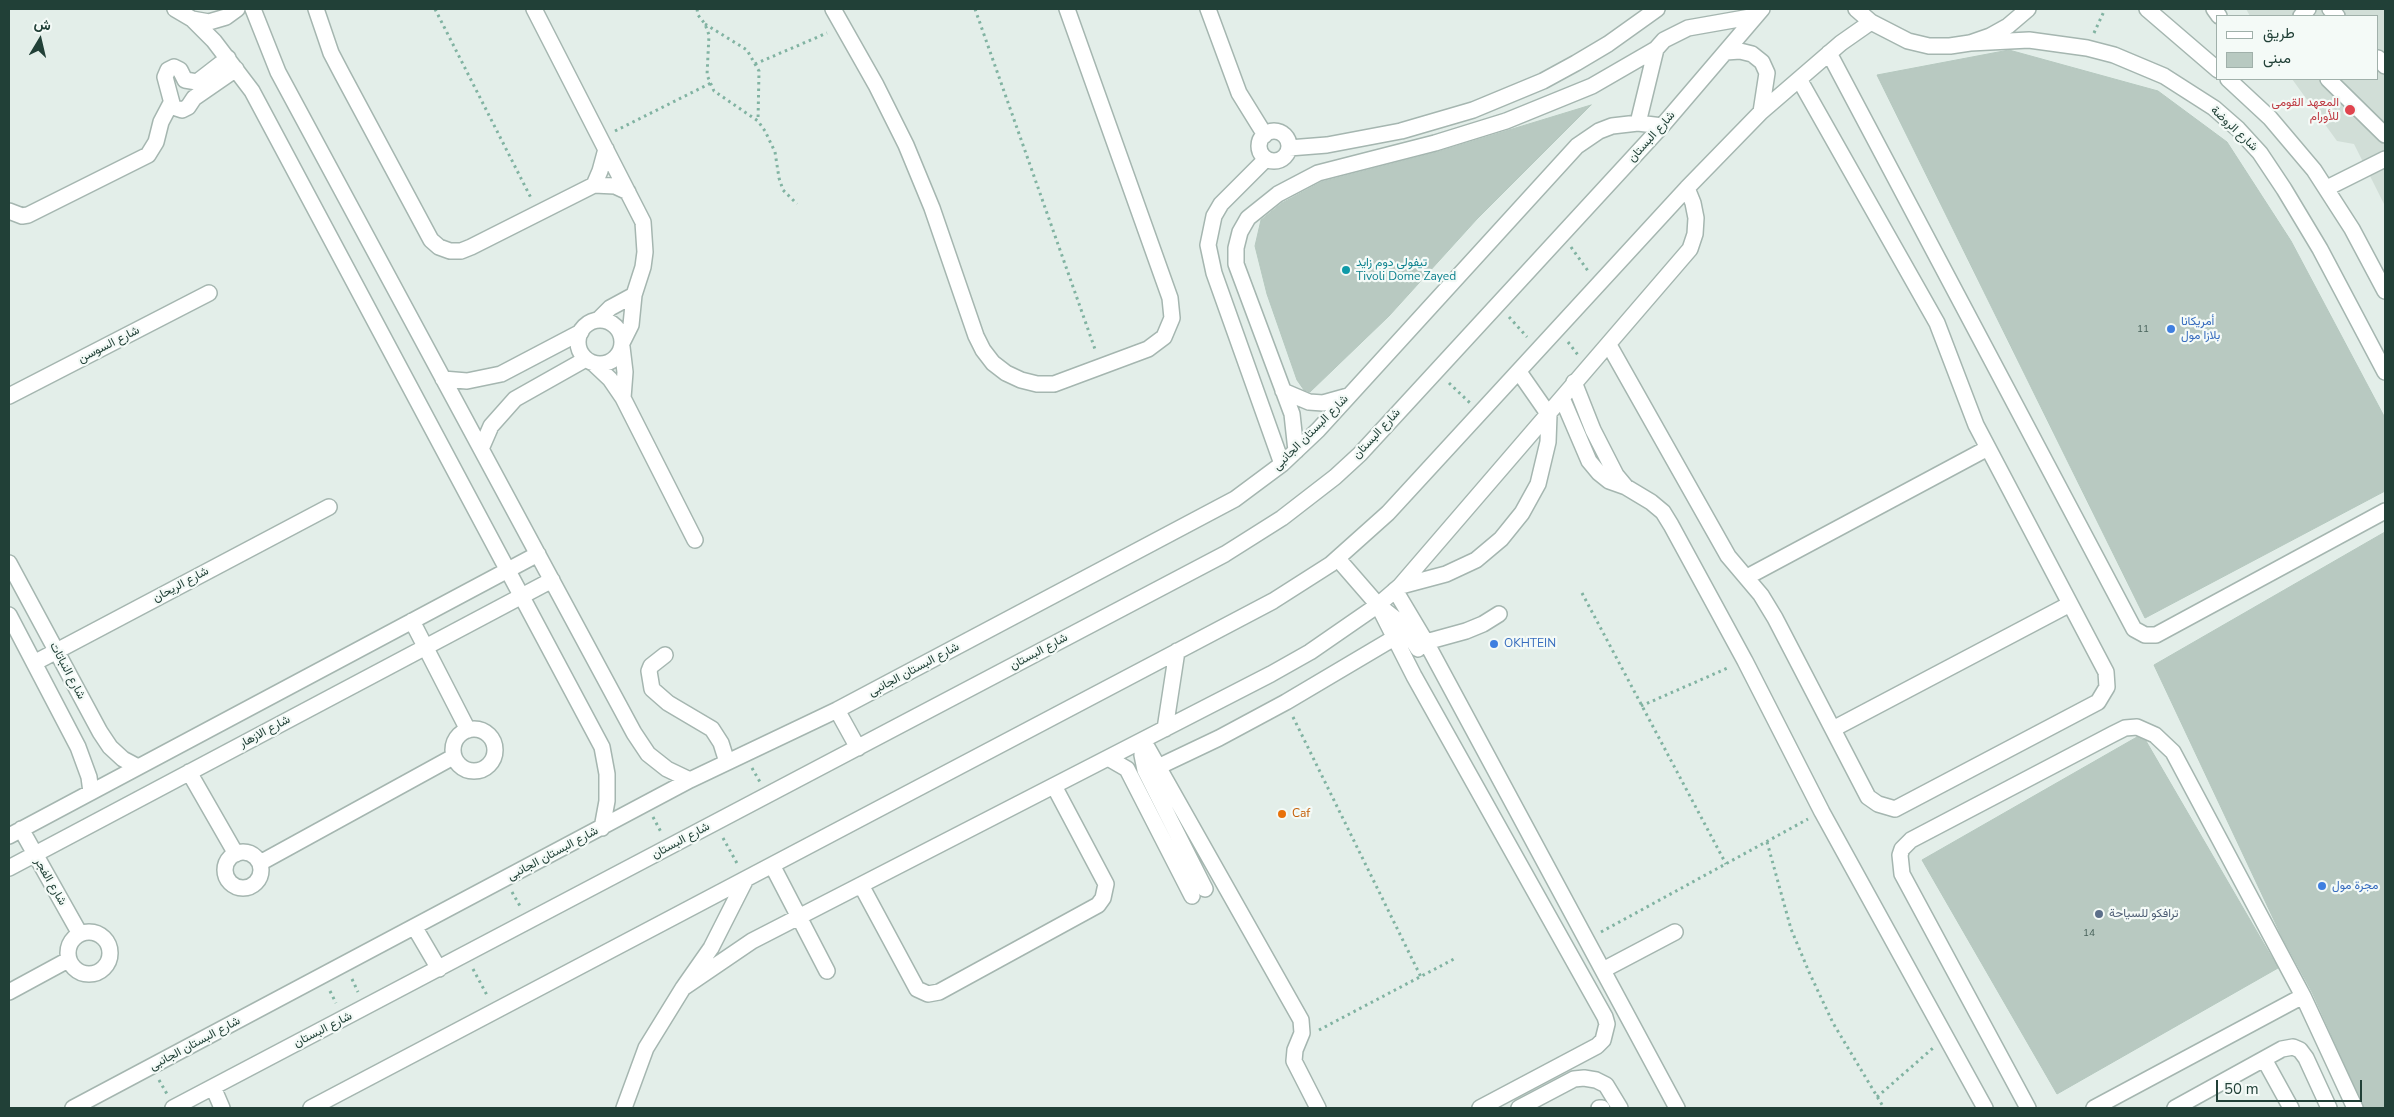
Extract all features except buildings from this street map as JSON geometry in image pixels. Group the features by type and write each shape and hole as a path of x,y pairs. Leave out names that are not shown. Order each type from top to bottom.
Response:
{"street":[{"path":"175,9 192,20 232,63 252,91 602,748 607,774 607,801 602,828"},
{"path":"192,20 209,22 226,17 237,9"},
{"path":"253,9 278,72 634,733 655,759 667,769 690,780"},
{"path":"316,9 331,53 431,240 450,251 461,251 471,248 594,185 615,186 628,192"},
{"path":"481,449 491,426 516,399 589,361 602,364 618,356 633,315 634,296 643,267 645,237 643,222 534,9"},
{"path":"833,9 876,85 906,145 932,208 983,350 993,363 1006,374 1037,384 1054,384 1157,344 1169,328 1172,308 1067,9"},
{"path":"1208,9 1239,93 1265,135"},
{"path":"1289,148 1401,132 1473,110 1543,81 1576,63 1608,44 1657,9"},
{"path":"1856,9 1871,22 1908,42 1929,46 1950,46 1970,43 1990,36 2008,26 2028,9"},
{"path":"2147,9 2216,68"},
{"path":"1296,451 1293,420 1236,264 1236,248 1240,232 1248,218 1259,207 1291,186 1318,173 1453,138 1541,108 1592,86 1656,49 1664,40 1688,28 1759,13"},
{"name":"شارع البستان","path":"174,1108 1225,554 1261,532 1335,477 1360,454 1662,126 1759,13"},
{"path":"311,1108 1292,590 1338,559 1370,531 1559,329 1687,188 1761,112 1829,53 1871,22"},
{"name":"شارع الروضة","path":"1970,43 2029,40 2087,48 2122,58 2164,76 2214,108 2244,135 2260,153 2289,197 2324,256 2385,372"},
{"path":"1638,122 1656,49"},
{"path":"1726,52 1740,51 1752,54 1762,62 1767,73 1761,112"},
{"path":"1829,53 2134,629 2145,635 2156,635 2385,511"},
{"path":"232,63 194,98 188,107 182,110 177,109 171,103 165,76 168,70 174,67 180,70 185,80 197,82 232,63"},
{"path":"1609,344 1728,556 1747,577 1775,618 1868,797 1878,804 1895,809 2098,702 2107,687 2106,672 1976,425 1937,324 1799,78"},
{"path":"2230,80 2245,86 2293,143 2327,188 2383,281"},
{"path":"2329,80 2385,135"},
{"path":"9,211 22,216 28,215 148,155 156,142 161,122 171,103"},
{"name":"شارع البستان الجانبى","path":"74,1108 345,966 690,780 838,710 1210,514 1259,482 1296,451 1350,395 1577,146 1599,131 1612,126 1638,122 1662,126"},
{"path":"1272,132 1280,132 1286,137 1289,148 1282,159 1274,161 1266,159 1259,147 1265,135 1272,132"},
{"path":"594,185 600,171 603,143"},
{"path":"1266,159 1221,204 1210,230 1208,245 1214,273 1282,464"},
{"path":"2327,188 2385,159"},
{"path":"683,988 734,952 799,917 1165,729 1310,652 1378,605 1398,588 1549,415 1574,382 1690,249 1696,218 1687,188"},
{"name":"شارع السوسن","path":"9,396 209,293"},
{"path":"443,378 466,381 501,374 580,332 585,326 598,320 610,308 634,296"},
{"path":"598,320 612,324 621,335 625,372 623,398"},
{"path":"580,332 578,346 589,361 610,379 623,398 695,540"},
{"path":"1398,588 1446,574 1476,560 1501,539 1522,513 1538,484 1548,442 1549,415 1519,372"},
{"path":"1574,382 1602,449 1616,475 1626,487"},
{"path":"1283,391 1296,398 1316,403 1337,401 1350,395"},
{"path":"1562,398 1589,461 1598,473 1609,481 1626,487 1651,502 1663,512 1745,661 1822,812 1985,1108"},
{"path":"1747,577 1988,448"},
{"name":"شارع الريحان","path":"34,664 329,507"},
{"path":"15,833 538,554"},
{"path":"1338,559 1378,605 1396,619 1411,637 1457,714"},
{"name":"شارع النباتات","path":"9,563 56,652 110,747 123,759 138,767"},
{"name":"شارع الازهار","path":"9,868 552,580"},
{"path":"1398,588 1676,1108"},
{"path":"1833,729 2070,604"},
{"path":"1378,605 1394,638 1605,1017 1607,1024 1603,1040 1597,1046 1480,1108"},
{"path":"1426,642 1466,631 1483,624 1499,614"},
{"name":"شارع النباتات","path":"9,615 81,754 92,792"},
{"path":"412,622 468,730"},
{"path":"1158,767 1286,702 1394,638"},
{"path":"1165,729 1177,651"},
{"path":"665,655 651,666 648,671 652,689 668,703 712,729 727,762"},
{"path":"838,710 858,748"},
{"path":"2028,1108 1902,874 1900,855 1911,840 2125,728 2137,727 2155,734 2173,752 2303,996 2355,1108"},
{"path":"479,729 489,735 495,744 495,755 490,765 480,771 470,772 460,767 453,757 453,746 458,736 468,730 479,729"},
{"path":"1143,740 1301,1020 1300,1039 1295,1050 1294,1061 1318,1108"},
{"path":"1108,758 1127,770 1198,892 1145,770 1142,755 1143,740"},
{"path":"260,863 453,757"},
{"path":"189,772 236,854"},
{"path":"861,886 917,989 928,994 939,992 1098,905 1103,898 1106,884 1054,786"},
{"name":"شارع الفجر","path":"15,833 34,854 80,934"},
{"path":"245,852 254,856 260,863 261,874 256,883 247,888 236,887 228,881 225,871 228,861 236,854 245,852"},
{"path":"772,865 827,971"},
{"path":"624,1108 646,1048 683,988 711,948 746,879"},
{"path":"415,928 439,969"},
{"path":"91,932 102,936 109,945 111,956 106,967 97,974 85,975 74,970 68,960 67,950 71,940 80,934 91,932"},
{"path":"1603,970 1675,932"},
{"path":"9,992 68,960"},
{"path":"2094,1108 2303,996"},
{"path":"2175,1108 2282,1049 2293,1047 2300,1050 2306,1058 2329,1108"},
{"path":"2264,1059 2291,1108"},
{"path":"1518,1108 1574,1079 1584,1078 1596,1080 1606,1085 1620,1108"},
{"path":"213,1087 222,1108"}],"path":[{"path":"435,9 538,212"},
{"path":"697,9 709,35 707,75 714,91 758,121 775,152 783,190 796,204"},
{"path":"975,9 1101,367"},
{"path":"2087,48 2105,9"},
{"path":"705,24 747,50 759,71 758,121"},
{"path":"755,64 843,26"},
{"path":"603,143 710,83"},
{"path":"1562,234 1598,286"},
{"path":"1498,305 1539,350"},
{"path":"1559,329 1587,367"},
{"path":"1436,371 1481,413"},
{"path":"1582,593 1726,864"},
{"path":"1641,706 1745,661"},
{"path":"1305,742 1421,977"},
{"path":"745,754 767,796"},
{"path":"646,804 669,847"},
{"path":"1586,940 1822,812"},
{"path":"715,823 746,879"},
{"path":"1766,842 1791,929 1809,972 1833,1023 1884,1108"},
{"path":"506,880 529,922"},
{"path":"465,956 496,1011"},
{"path":"1300,1039 1454,959"},
{"path":"345,966 366,1008"},
{"path":"323,977 344,1019"},
{"path":"1877,1097 1946,1036"},
{"path":"152,1067 174,1108"}],"shaded area":[{"name":"المعهد القومى للأورام","path":"2246,9 2385,9 2385,206 2354,144 2337,141 2293,80 2379,80 2379,15 2249,15"}],"place":[{"name":"المعهد القومى للأورام","path":"2350,110"},
{"name":"تيفولى دوم زايد Tivoli Dome Zayed","path":"1346,270"},
{"name":"أمريكانا بلازا مول","path":"2171,329"},
{"name":"OKHTEIN","path":"1494,644"},
{"name":"Caf","path":"1282,814"},
{"name":"مجرة مول","path":"2322,886"},
{"name":"ترافكو للسياحة","path":"2099,914"}]}
